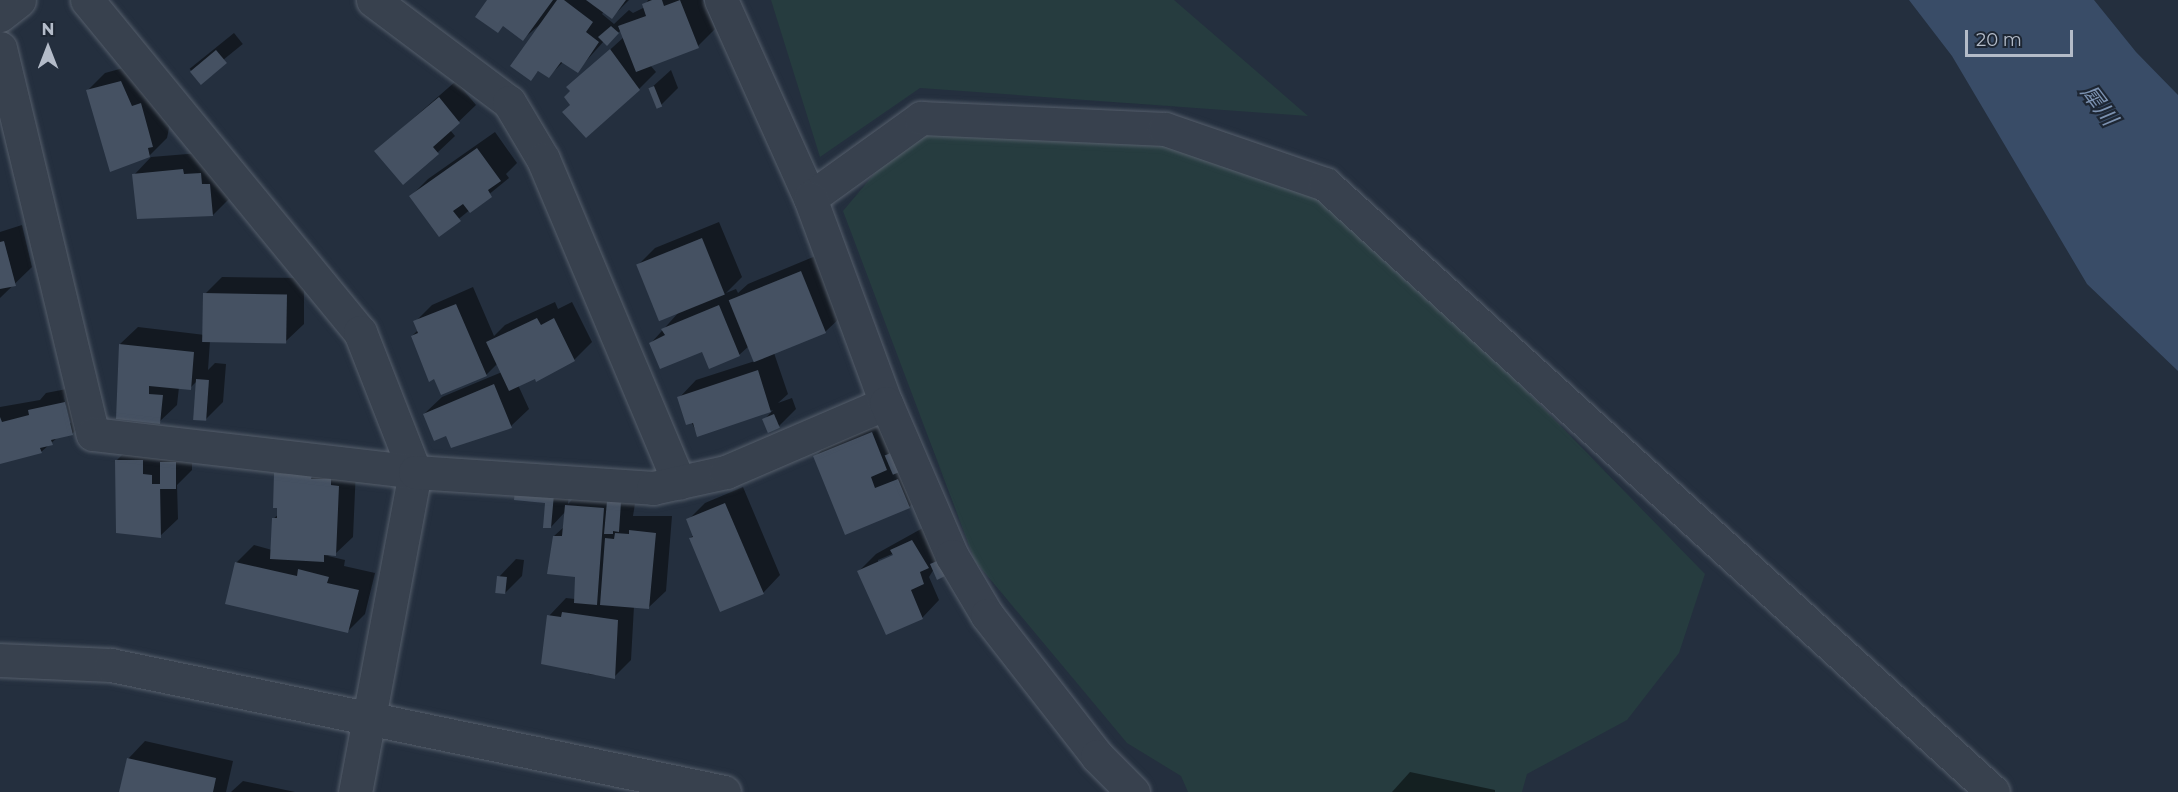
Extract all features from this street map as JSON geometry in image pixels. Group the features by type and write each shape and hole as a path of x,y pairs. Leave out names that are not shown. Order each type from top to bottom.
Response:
{"street":[{"path":"0,15 19,0"},
{"path":"87,0 360,332 415,472 370,720 354,792"},
{"path":"373,0 509,102 543,159 679,483"},
{"path":"721,0 810,198 886,403 952,556 987,615 1097,756 1133,792"},
{"path":"0,48 93,434 415,472 653,488 726,472 886,403"},
{"path":"810,198 921,118 1165,129 1325,184 1993,792"},
{"path":"0,660 111,666 724,792"}],"green space":[{"path":"771,0 1174,0 1308,116 920,88 820,157"},
{"path":"921,118 1165,129 1325,184 1705,574 1679,653 1627,720 1527,774 1522,792 1188,792 1181,776 1127,743 975,561 843,211"}],"water":[{"name":"犀川","path":"1909,0 2094,0 2136,52 2178,95 2178,371 2087,284 1952,56"}],"building":[{"path":"487,0 553,0 523,41 503,26 498,33 475,17"},
{"path":"557,0 564,0 593,22 586,32 599,42 578,73 561,62 549,78 538,71 531,81 510,66"},
{"path":"586,0 626,0 612,19"},
{"path":"652,0 662,0 664,6 680,0 699,48 636,72 618,26 646,16 642,4"},
{"path":"611,26 619,33 607,46 598,37"},
{"path":"610,49 640,90 586,138 562,112 570,105 564,97 570,91 566,87"},
{"path":"216,50 227,63 201,85 190,72"},
{"path":"121,81 132,106 141,103 153,147 148,148 150,157 110,172 86,90"},
{"path":"654,86 662,106 657,109 648,88"},
{"path":"439,97 460,123 433,147 439,154 403,185 374,151"},
{"path":"477,148 501,181 488,190 492,197 470,213 463,204 453,211 461,221 439,237 409,196"},
{"path":"183,169 184,174 201,173 202,184 210,184 213,216 137,219 132,174"},
{"path":"702,238 725,295 659,321 636,265"},
{"path":"4,241 16,286 0,289 0,242"},
{"path":"801,271 826,333 754,362 729,300"},
{"path":"203,293 287,294 286,343 202,342"},
{"path":"456,304 487,376 441,395 434,379 429,382 411,336 418,333 413,321"},
{"path":"719,305 740,356 709,369 702,352 660,369 649,343 665,335 661,329"},
{"path":"537,318 541,325 554,318 575,361 536,382 535,379 509,391 486,342"},
{"path":"119,344 194,352 191,390 149,386 149,394 163,395 160,424 116,419"},
{"path":"758,370 771,412 697,437 693,423 686,425 677,397"},
{"path":"196,379 209,380 206,421 193,420"},
{"path":"494,384 512,428 451,448 446,436 434,441 423,414"},
{"path":"65,402 73,435 51,440 53,445 40,448 42,453 0,464 0,417 2,422 29,415 28,410"},
{"path":"774,414 780,428 768,433 762,419"},
{"path":"872,432 887,470 871,477 875,488 898,479 910,508 845,535 813,456"},
{"path":"893,452 901,471 893,475 885,456"},
{"path":"115,460 143,460 143,474 152,475 152,484 160,484 161,538 116,533"},
{"path":"160,462 176,462 176,489 160,489"},
{"path":"274,473 312,475 311,479 331,479 331,485 339,486 336,556 324,555 324,562 270,559 272,518 277,518 277,508 273,508"},
{"path":"515,491 554,494 551,528 543,528 545,503 514,500"},
{"path":"607,501 621,502 619,532 613,531 613,534 604,534"},
{"path":"725,503 764,594 720,612 689,538 693,537 686,519"},
{"path":"565,505 604,508 597,605 574,603 575,577 547,574 553,536 562,536"},
{"path":"629,530 656,533 649,609 600,605 605,538 614,539 615,533 629,534"},
{"path":"912,540 929,568 920,572 924,584 911,590 923,619 886,635 857,571 893,555 890,550"},
{"path":"937,561 945,576 937,580 930,564"},
{"path":"235,562 297,576 298,569 329,577 327,583 359,590 348,633 225,604"},
{"path":"497,576 507,577 505,594 495,593"},
{"path":"562,612 618,620 615,679 541,664 547,615 561,617"},
{"path":"127,758 216,778 213,792 119,792"}]}
